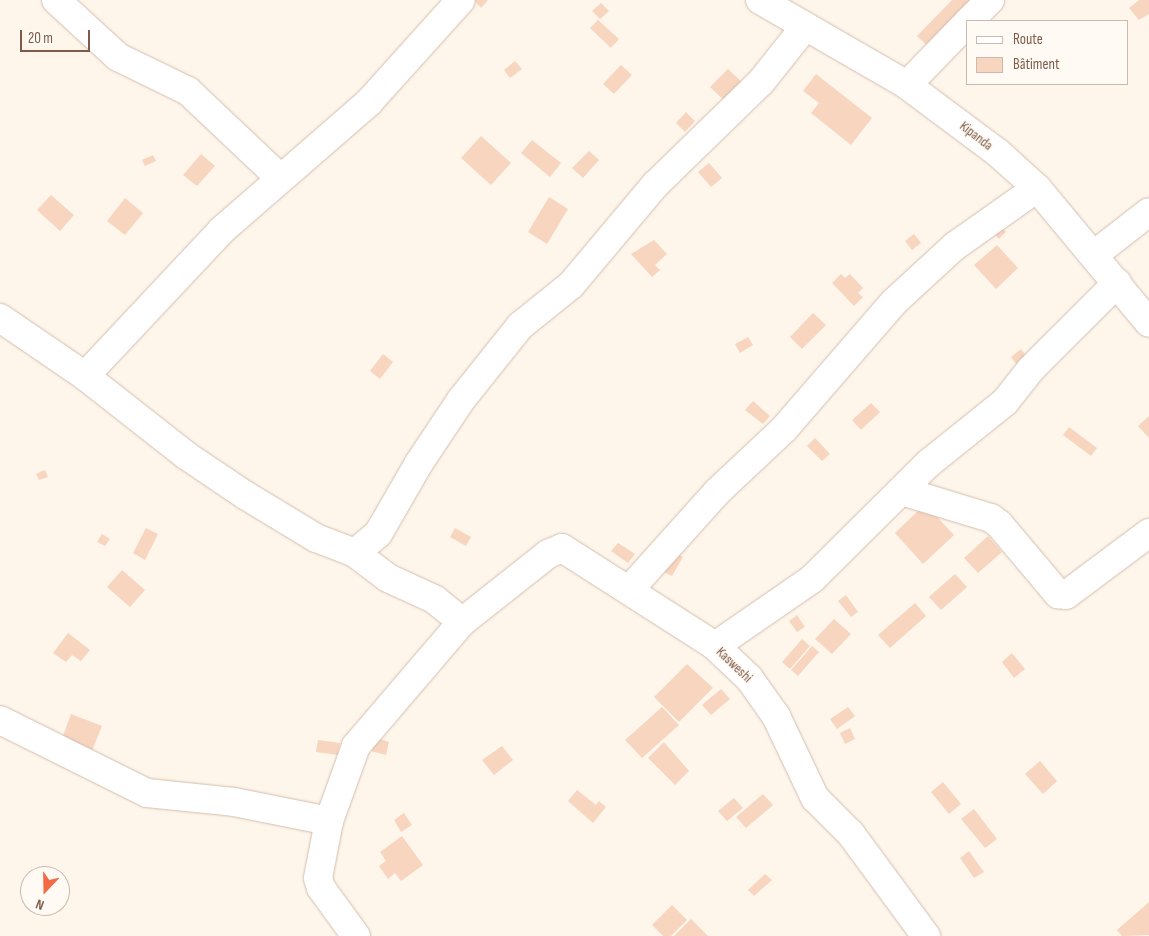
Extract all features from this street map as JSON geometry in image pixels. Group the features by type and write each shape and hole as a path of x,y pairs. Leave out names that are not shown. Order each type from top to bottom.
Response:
{"street":[{"path":"56,0 118,56 188,91 280,178"},
{"path":"85,376 160,293 280,178 369,102 461,0"},
{"name":"Kipanda","path":"761,0 804,28 907,85 997,152 1037,188 1095,254 1149,323"},
{"path":"970,20 990,0"},
{"path":"907,85 966,24"},
{"path":"355,553 378,534 419,463 461,400 520,326 571,285 656,185 761,82 804,28"},
{"path":"630,589 717,492 784,430 894,302 955,246 1037,188"},
{"path":"1095,254 1149,212"},
{"path":"715,646 812,579 948,445 1006,402 1036,364 1117,283"},
{"path":"0,318 85,376 187,456 244,495 316,538 355,553 388,578 434,599 462,622 356,746 329,821 318,883 351,933"},
{"path":"902,491 991,518 1000,524 1058,594 1066,595 1149,533"},
{"name":"Kasweshi","path":"462,622 548,554 562,548 630,589 715,646 749,678 763,696 815,798 851,834 926,936"},
{"path":"0,720 147,793 234,802 329,821"}],"building":[{"path":"474,0 488,0 481,8"},
{"path":"952,0 984,0 934,52 917,36"},
{"path":"1139,0 1149,0 1149,14 1139,20 1129,8"},
{"path":"601,3 609,11 600,19 592,11"},
{"path":"598,20 619,39 611,48 590,28"},
{"path":"515,61 522,69 510,78 504,70"},
{"path":"621,65 632,75 614,94 603,84"},
{"path":"728,69 746,86 725,101 710,87"},
{"path":"816,74 872,118 851,145 811,113 819,103 803,91"},
{"path":"686,112 695,121 685,132 676,123"},
{"path":"481,136 511,163 491,185 461,158"},
{"path":"532,140 561,163 550,177 521,153"},
{"path":"589,151 599,160 583,178 572,168"},
{"path":"201,154 215,166 197,186 183,175"},
{"path":"153,155 156,161 145,166 142,160"},
{"path":"709,163 722,178 711,187 698,172"},
{"path":"51,195 74,215 60,231 37,210"},
{"path":"549,197 568,209 547,244 528,232"},
{"path":"125,198 143,213 125,235 107,221"},
{"path":"999,224 1006,232 999,239 991,231"},
{"path":"914,234 921,243 912,250 905,241"},
{"path":"654,240 667,254 655,265 660,270 652,277 631,254"},
{"path":"997,245 1018,268 996,289 974,265"},
{"path":"841,274 845,278 850,274 863,288 858,293 863,297 854,306 832,283"},
{"path":"813,313 826,325 802,349 790,337"},
{"path":"748,337 753,345 740,353 735,344"},
{"path":"1021,349 1027,357 1017,365 1011,357"},
{"path":"383,354 393,362 380,379 370,371"},
{"path":"753,401 770,416 763,424 745,410"},
{"path":"871,403 880,412 861,430 852,420"},
{"path":"1149,416 1149,438 1138,426"},
{"path":"1069,427 1097,448 1091,456 1063,435"},
{"path":"815,438 830,454 822,461 807,446"},
{"path":"45,470 48,477 39,480 36,474"},
{"path":"925,504 954,535 923,564 895,533"},
{"path":"146,528 158,534 145,560 133,553"},
{"path":"455,528 471,537 466,546 450,537"},
{"path":"102,534 110,539 105,546 97,542"},
{"path":"988,536 1002,552 978,573 964,558"},
{"path":"618,543 635,554 628,563 611,551"},
{"path":"672,551 683,557 672,576 662,571"},
{"path":"122,570 145,590 130,607 107,587"},
{"path":"955,574 967,587 941,610 929,597"},
{"path":"846,595 858,612 851,617 838,601"},
{"path":"915,603 926,616 890,648 878,635"},
{"path":"797,615 805,627 797,632 789,621"},
{"path":"834,619 851,634 832,654 815,639"},
{"path":"68,633 90,650 81,661 72,655 66,662 53,653"},
{"path":"802,639 810,646 790,669 782,662"},
{"path":"812,646 819,652 798,676 791,670"},
{"path":"1012,653 1025,669 1014,678 1002,662"},
{"path":"687,664 713,688 679,722 654,697"},
{"path":"721,689 730,699 711,715 702,705"},
{"path":"662,707 679,725 642,758 625,740"},
{"path":"848,707 855,716 837,729 830,719"},
{"path":"71,714 102,726 89,758 59,747"},
{"path":"850,728 855,739 845,744 840,733"},
{"path":"375,737 389,742 386,755 371,751"},
{"path":"318,740 340,743 338,755 316,752"},
{"path":"664,742 689,771 675,785 648,758"},
{"path":"502,746 513,760 494,775 482,760"},
{"path":"1040,761 1057,781 1043,794 1025,774"},
{"path":"943,782 961,804 949,814 931,792"},
{"path":"577,790 596,805 599,801 606,807 593,823 568,801"},
{"path":"763,794 773,805 746,828 736,817"},
{"path":"734,798 743,808 727,821 718,811"},
{"path":"974,809 997,839 985,848 961,819"},
{"path":"404,813 412,825 401,832 394,820"},
{"path":"402,836 423,865 401,881 395,873 388,879 379,866 386,861 380,852"},
{"path":"969,851 984,872 974,878 960,858"},
{"path":"765,874 772,880 754,896 748,890"},
{"path":"1149,902 1149,935 1122,936 1117,930"},
{"path":"672,905 687,920 671,936 663,936 652,925"},
{"path":"691,919 708,936 674,936"}]}
